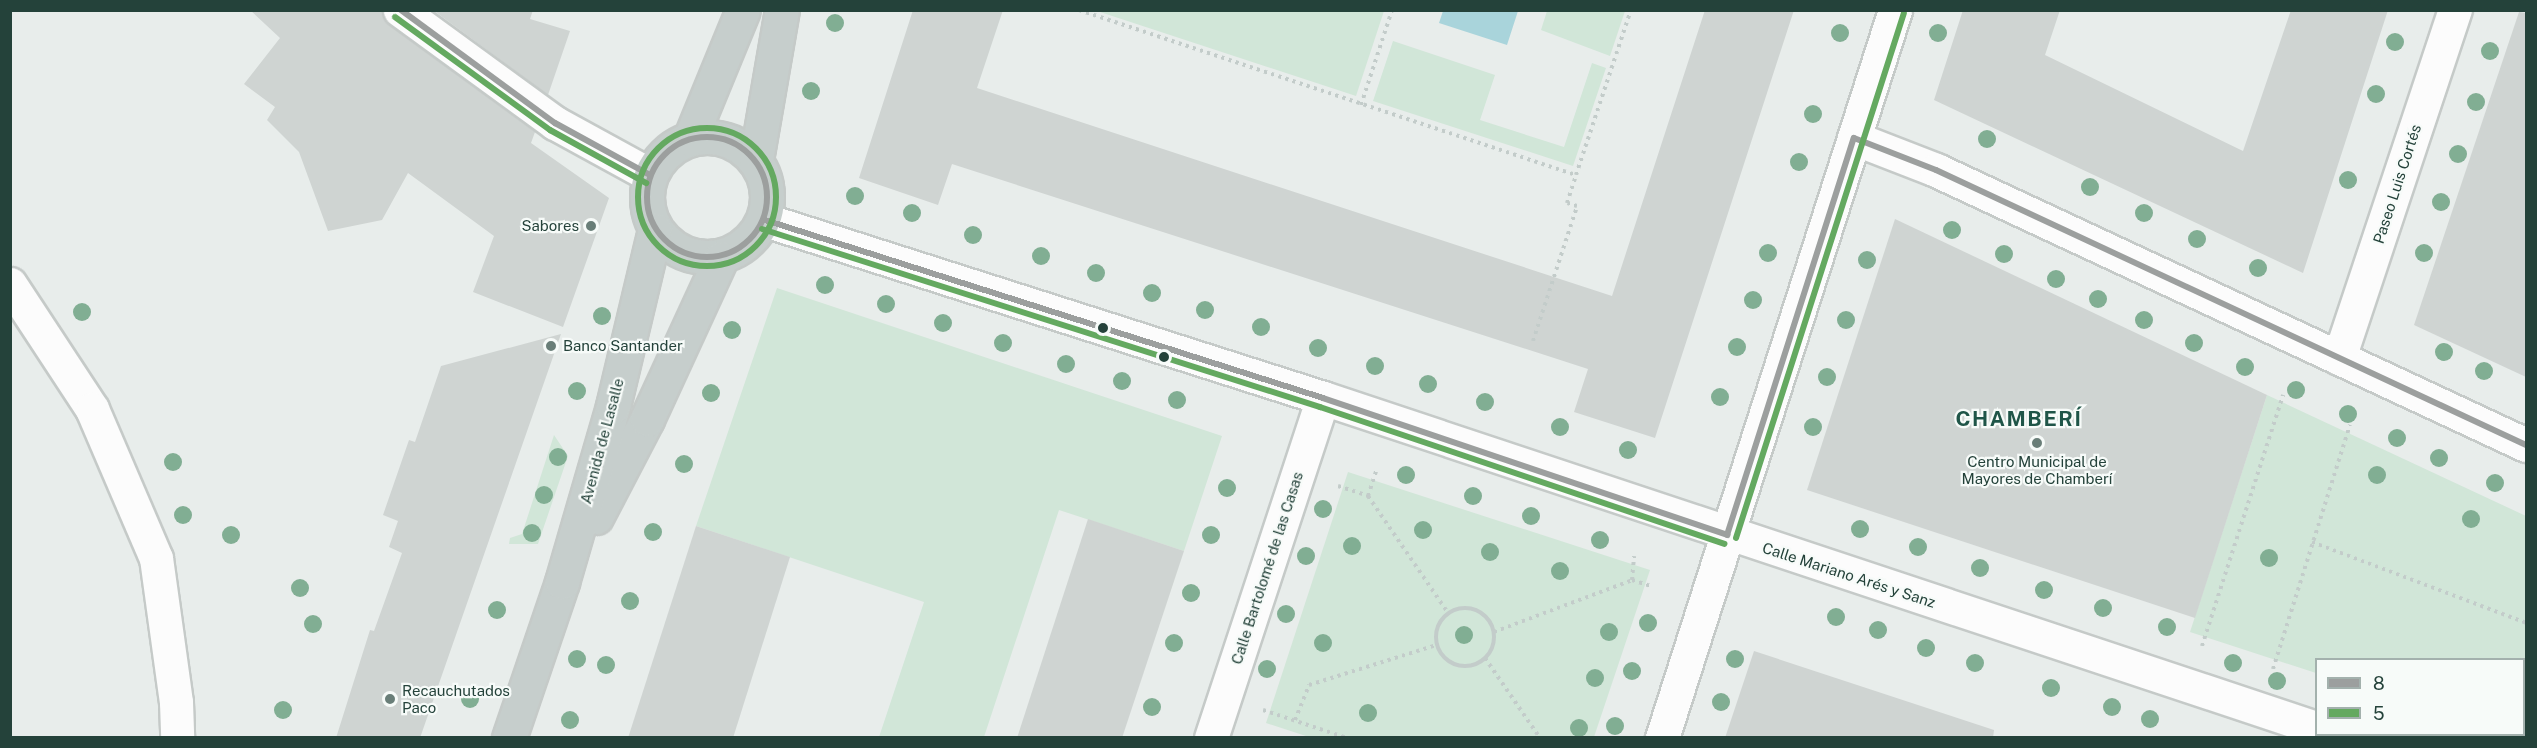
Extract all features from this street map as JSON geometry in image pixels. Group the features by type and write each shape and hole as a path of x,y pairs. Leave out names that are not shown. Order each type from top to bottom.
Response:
{"highway":[{"path":"690,139 743,10"},
{"path":"756,160 782,10"},
{"path":"714,137 738,144 756,160 768,188 765,220 747,244 721,258 683,255 655,230 646,203 650,175 666,153 690,139 714,137"},
{"name":"Avenida de Lasalle","path":"509,738 562,582 613,406 655,230"},
{"name":"Avenida de Lasalle","path":"562,582 647,418 721,258"}],"street":[{"path":"400,10 555,123 650,175"},
{"path":"1662,738 1895,10"},
{"name":"Paseo Luis Cortés","path":"2339,358 2455,10"},
{"path":"1854,138 1936,170 2526,445"},
{"name":"Calle Mariano Arés y Sanz","path":"765,220 1323,398 1727,535 2315,728"},
{"path":"10,284 92,409 156,558 176,702 177,738"},
{"name":"Calle Bartolomé de las Casas","path":"1211,738 1323,398"}],"path":[{"path":"1078,10 1576,175"},
{"path":"1361,105 1392,10"},
{"path":"1533,341 1577,206 1567,203 1631,10"},
{"path":"2202,647 2283,395"},
{"path":"2272,670 2350,425"},
{"path":"1368,496 1377,469"},
{"path":"1334,485 1368,496 1448,613"},
{"path":"2312,542 2526,623"},
{"path":"1632,580 1634,556"},
{"path":"1494,632 1632,580 1651,586"},
{"path":"1462,608 1476,609 1488,618 1494,632 1493,646 1485,658 1472,665 1457,665 1445,657 1437,645 1436,633 1448,613 1462,608"},
{"path":"1295,720 1310,685 1437,645"},
{"path":"1485,658 1540,738"},
{"path":"1260,709 1347,738"}],"green space":[{"path":"1097,11 1384,11 1356,96"},
{"path":"1547,11 1625,11 1610,56 1541,30"},
{"path":"1393,41 1495,75 1480,120 1564,147 1592,63 1606,68 1573,166 1373,101"},
{"path":"777,288 1222,436 1184,551 1059,510 984,737 879,737 924,602 696,526"},
{"path":"2267,395 2526,516 2526,737 2514,736 2525,736 2525,658 2315,658 2315,673 2190,632"},
{"path":"554,435 568,456 538,544 509,544 510,538 522,534"},
{"path":"1348,472 1650,570 1594,737 1312,738 1266,723"}],"water":[{"path":"1443,10 1518,11 1507,45 1439,23"}],"building":[{"path":"250,10 382,10 389,25 535,132 531,143 609,198 563,327 473,292 494,236 408,173 382,220 328,231 299,152 267,120 275,107 244,84 280,38"},
{"path":"433,10 533,10 530,19 570,31 548,95"},
{"path":"913,10 1003,10 977,88 1612,296 1705,10 1794,10 1655,438 1574,412 1588,369 952,164 938,205 859,178"},
{"path":"1963,10 2060,10 2045,55 2243,151 2291,10 2388,10 2303,273 1934,100"},
{"path":"2519,12 2526,13 2526,377 2414,325"},
{"name":"Centro Municipal de Mayores de Chamberí","path":"1895,219 2267,395 2195,618 1807,490"},
{"path":"561,334 420,738 336,738 370,630 374,631 402,553 389,547 398,521 383,515 409,440 415,442 441,366"},
{"path":"1088,519 1184,551 1122,738 1017,738"},
{"path":"696,526 790,557 733,738 628,738"},
{"path":"1754,651 1994,730 1993,738 1725,738"}],"transit line":[{"name":"8","path":"401,10 555,123 650,175"},
{"name":"5","path":"1736,538 1904,13"},
{"name":"5","path":"395,17 550,130 646,183"},
{"name":"5","path":"707,128 734,133 756,148 771,170 776,197 771,224 756,246 734,261 707,266 680,261 658,246 643,224 638,197 643,170 658,148 680,133 707,128"},
{"name":"8","path":"707,137 730,141 750,154 763,174 767,197 763,220 750,240 730,253 707,257 684,253 664,240 651,220 647,197 651,174 664,154 684,141 707,137"},
{"name":"8","path":"1854,138 1936,170 2526,445"},
{"name":"8","path":"1727,535 1854,138"},
{"name":"8","path":"765,220 1323,398 1727,535"},
{"name":"5","path":"762,229 1320,407 1724,544"}],"place":[{"name":"Sabores","path":"591,226"},
{"name":"Banco Santander","path":"551,346"},
{"name":"Centro Municipal de Mayores de Chamberí","path":"2037,443"},
{"name":"Recauchutados Paco","path":"390,699"}],"district":[{"name":"CHAMBERÍ","path":"2019,419"}]}
